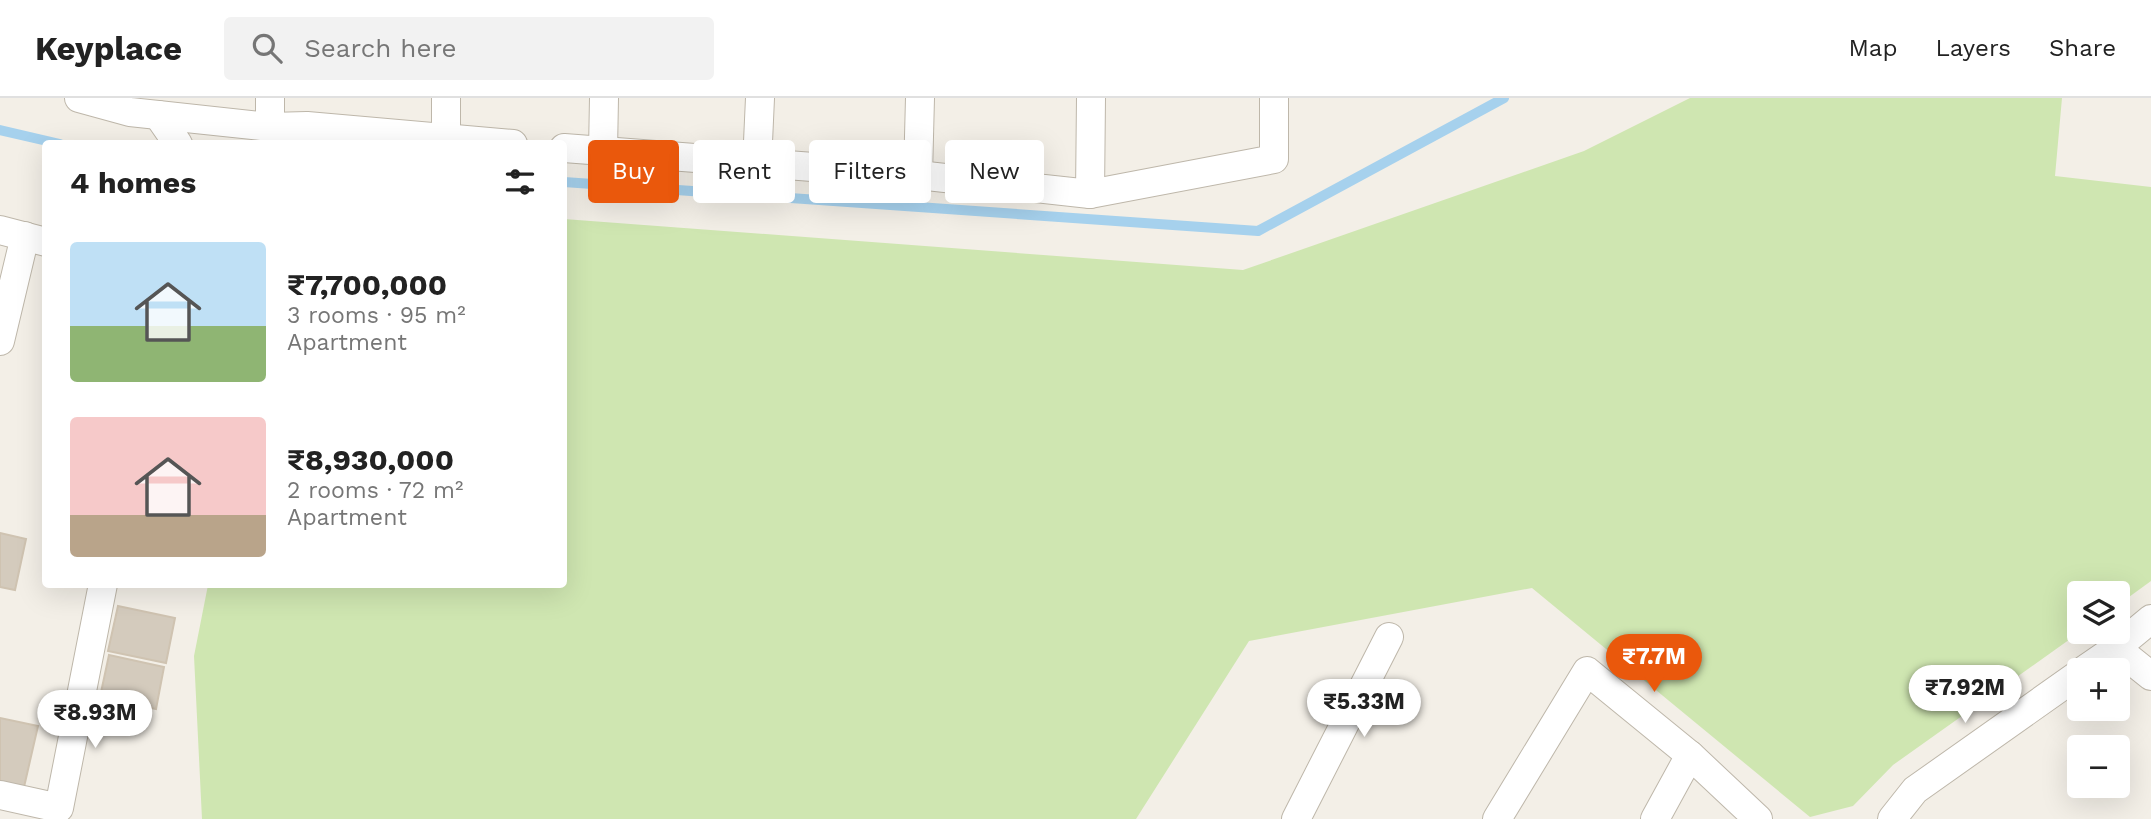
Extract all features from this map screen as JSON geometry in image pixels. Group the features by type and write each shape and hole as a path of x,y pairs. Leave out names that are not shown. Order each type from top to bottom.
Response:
{"street":[{"path":"79,98 270,127 307,126 468,140"},
{"path":"270,98 270,127"},
{"path":"446,98 446,138"},
{"path":"603,140 604,98"},
{"path":"758,140 760,98"},
{"path":"919,140 920,98"},
{"path":"1090,194 1091,98"},
{"path":"931,177 1090,194 1274,159 1274,98"},
{"path":"139,108 174,140"},
{"path":"567,148 588,150"},
{"path":"0,341 23,236"},
{"path":"0,795 59,808 102,588"},
{"path":"2101,658 2151,619"},
{"path":"1296,819 1389,637"},
{"path":"2116,648 2151,676"},
{"path":"1497,819 1587,671 1690,755 1758,819"},
{"path":"1892,819 1915,790 2067,682"},
{"path":"1655,819 1690,755"}],"green space":[{"path":"1690,98 2062,98 2055,176 2151,187 2151,581 2130,596 2130,581 2067,581 2067,641 1893,765 1853,806 1810,817 1532,588 1249,641 1136,819 202,819 194,656 207,588 567,588 567,219 1243,270 1584,151"}],"building":[{"path":"0,533 26,539 15,590 0,587"},
{"path":"118,606 175,618 166,663 108,651"},
{"path":"109,655 164,667 156,709 100,697"},
{"path":"0,718 38,726 24,787 0,781"}],"waterway":[{"path":"567,182 1258,231 1504,98"},
{"path":"0,130 43,140"}]}
